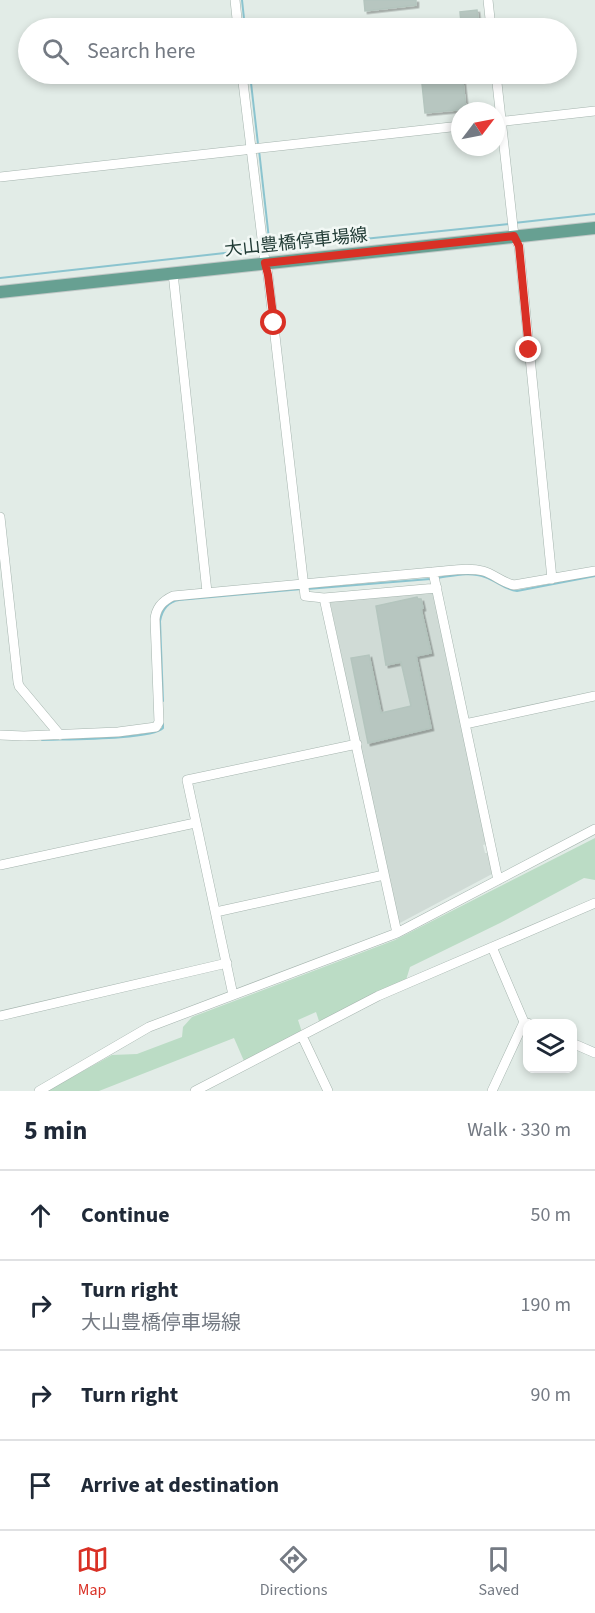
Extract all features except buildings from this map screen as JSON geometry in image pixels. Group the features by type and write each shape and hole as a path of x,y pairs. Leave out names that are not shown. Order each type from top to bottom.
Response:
{"main road":[{"name":"大山豊橋停車場線","path":"0,292 174,273 513,226 595,228"}],"street":[{"path":"234,0 237,18"},
{"path":"488,0 490,18"},
{"path":"243,84 264,259 268,275 304,596 324,598 436,585"},
{"path":"497,84 498,102"},
{"path":"505,121 595,111"},
{"path":"0,177 451,127"},
{"path":"504,156 513,226 519,246 552,579"},
{"path":"174,273 207,592"},
{"path":"0,517 2,556 19,686 60,735"},
{"path":"0,735 60,735 118,732 156,727 159,722 154,634 156,613 158,607 173,596 433,572 481,570 507,584 514,585 595,571"},
{"path":"433,572 498,880"},
{"path":"324,598 397,933"},
{"path":"465,724 595,696"},
{"path":"233,995 195,823 188,780 357,744"},
{"path":"0,865 195,823"},
{"path":"39,1091 149,1027 397,933 595,829"},
{"path":"216,912 384,875"},
{"path":"195,1091 204,1089 378,996 595,903"},
{"path":"492,947 524,1019"},
{"path":"0,1016 227,963"},
{"path":"492,1091 523,1029"},
{"path":"302,1036 328,1091"},
{"path":"577,1045 595,1053"}],"shaded area":[{"path":"433,593 486,844 483,845 485,853 488,853 492,874 398,924 330,602"}],"green space":[{"path":"595,838 595,880 584,878 500,923 410,967 406,980 320,1024 316,1012 298,1020 302,1032 244,1061 234,1038 99,1091 47,1091 112,1055 137,1054 182,1037 183,1027 192,1017 395,940"}],"waterway":[{"path":"242,0 244,18"},
{"path":"251,84 258,144"},
{"path":"259,150 270,248"},
{"path":"514,223 595,214"},
{"path":"267,249 509,224"},
{"path":"0,278 261,249"},
{"path":"436,578 473,574 517,591 595,576"},
{"path":"307,589 430,579"},
{"path":"163,701 160,621 168,605 179,600 302,589"},
{"path":"42,740 142,735 163,728 163,722"}],"route":[{"path":"274,323 265,263 514,236 519,246 529,350"}]}
